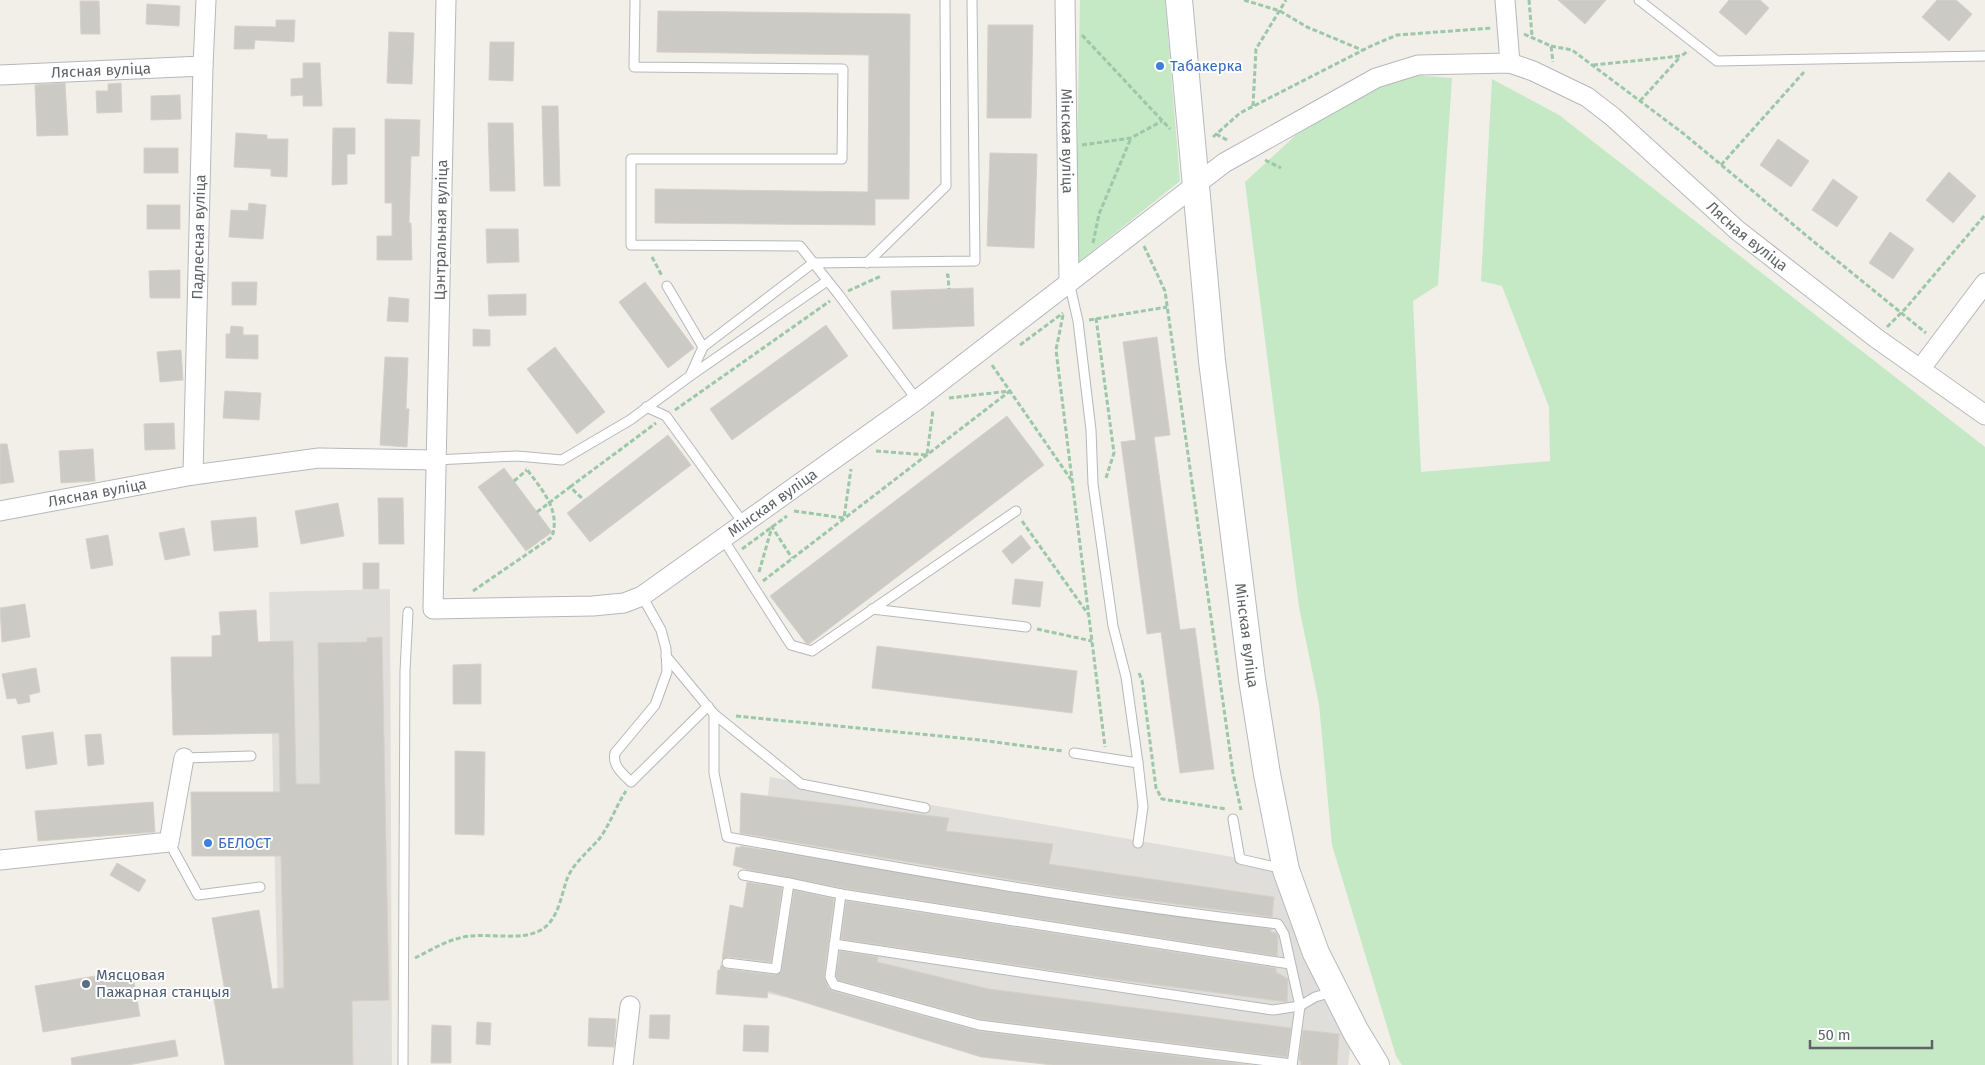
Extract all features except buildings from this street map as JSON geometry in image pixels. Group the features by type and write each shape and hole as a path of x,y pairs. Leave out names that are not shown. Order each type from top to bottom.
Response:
{"main road":[{"name":"Мінская вуліца","path":"1179,0 1212,361 1252,679 1267,774 1286,870 1316,953 1356,1032 1376,1065"}],"street":[{"name":"Падлесная вуліца","path":"193,475 206,0"},
{"name":"Цэнтральная вуліца","path":"439,609 436,460 446,0"},
{"path":"1195,185 1224,163 1376,78 1418,65 1510,63 1505,0"},
{"name":"Мінская вуліца","path":"1065,8 1068,281"},
{"name":"Лясная вуліца","path":"1510,63 1533,71 1587,97 1613,117 1737,230 1876,338 1985,415"},
{"name":"Лясная вуліца","path":"0,75 203,66"},
{"name":"Мінская вуліца","path":"439,609 600,606 624,603 642,596 745,524 925,404 997,340 1068,281 1195,185"},
{"path":"1921,368 1985,283"},
{"path":"193,475 320,458 436,460"},
{"name":"Лясная вуліца","path":"0,511 193,475"},
{"path":"0,860 169,842 184,758"},
{"path":"623,1065 630,1006"}],"lane":[{"path":"867,263 946,186 945,0"},
{"path":"690,376 703,347 813,263 975,261 972,0"},
{"path":"1639,0 1717,61 1985,56"},
{"path":"635,1 634,67 843,69 842,159 631,159 631,245 800,246 925,404"},
{"path":"436,460 517,456 562,460 630,420 646,406 827,281"},
{"path":"1068,281 1078,321 1091,430 1093,484 1113,626 1126,677 1138,763 1143,807 1138,843"},
{"path":"667,286 703,347"},
{"path":"646,406 666,416 745,524"},
{"path":"723,539 791,645 812,651 1016,512"},
{"path":"642,596 660,630 666,656 667,672 656,705 614,753 613,760 617,767 631,782 711,710"},
{"path":"872,609 1026,627"},
{"path":"402,1065 405,671 408,612"},
{"path":"666,656 711,710 801,784 925,808"},
{"path":"711,710 714,773 727,837 854,860 1171,911 1278,924 1284,934 1300,1006 1292,1065 1240,1062 979,1025 834,985 830,978 841,894"},
{"path":"1074,753 1138,763"},
{"path":"184,758 251,756"},
{"path":"1233,819 1240,858 1286,870"},
{"path":"169,842 198,895 260,887"},
{"path":"743,875 841,894 1290,964"},
{"path":"727,963 776,969 789,883"},
{"path":"834,944 1273,1010 1300,1006 1315,997 1335,992"}],"path":[{"path":"1244,0 1280,11 1307,27 1363,51"},
{"path":"1253,106 1256,49 1286,0"},
{"path":"1529,0 1532,36"},
{"path":"1065,8 1176,135"},
{"path":"1640,101 1681,56 1696,44"},
{"path":"1551,46 1572,50 1684,134 1939,344"},
{"path":"1592,65 1681,56"},
{"path":"1721,165 1770,112 1814,59"},
{"path":"1067,148 1132,138 1162,121"},
{"path":"1089,266 1099,214 1132,138"},
{"path":"1876,338 1902,312 1985,215"},
{"path":"1136,230 1165,291 1233,773 1242,812 1162,799 1156,788 1142,680 1136,667"},
{"path":"646,245 667,286"},
{"path":"537,512 666,416 839,295 886,273"},
{"path":"939,274 948,275 949,289"},
{"path":"1078,321 1167,307"},
{"path":"1063,313 1056,350 1106,758"},
{"path":"1096,318 1114,453 1104,484"},
{"path":"992,365 1072,481"},
{"path":"947,398 1010,391"},
{"path":"754,587 1010,391"},
{"path":"925,404 927,455"},
{"path":"876,451 927,455"},
{"path":"439,609 500,574 552,537 555,530 551,502 517,456"},
{"path":"844,518 851,469"},
{"path":"514,481 527,470"},
{"path":"570,487 584,500"},
{"path":"794,511 844,518"},
{"path":"1016,512 1089,614"},
{"path":"754,587 772,527 792,558"},
{"path":"1026,627 1092,641"},
{"path":"711,710 980,740 1074,753"},
{"path":"403,967 414,958 450,941 470,936 528,935 541,931 550,923 560,903 568,877 580,859 601,836 616,805 631,782"}],"shaded area":[{"path":"390,589 392,1065 279,1065 269,592"},
{"path":"770,777 1273,864 1351,1042 1348,1065 1103,1065 746,989"}],"green space":[{"path":"1080,0 1165,0 1180,181 1075,265"},
{"path":"1400,74 1452,78 1438,285 1413,301 1421,472 1550,461 1549,407 1502,286 1481,281 1492,79 1559,115 1985,447 1985,1065 1402,1065 1396,1056 1332,845 1319,704 1299,607 1245,182 1310,122"}],"place":[{"name":"Табакерка","path":"1160,66"},
{"name":"БЕЛОСТ","path":"208,843"},
{"name":"Мясцовая Пажарная станцыя","path":"86,984"}]}
